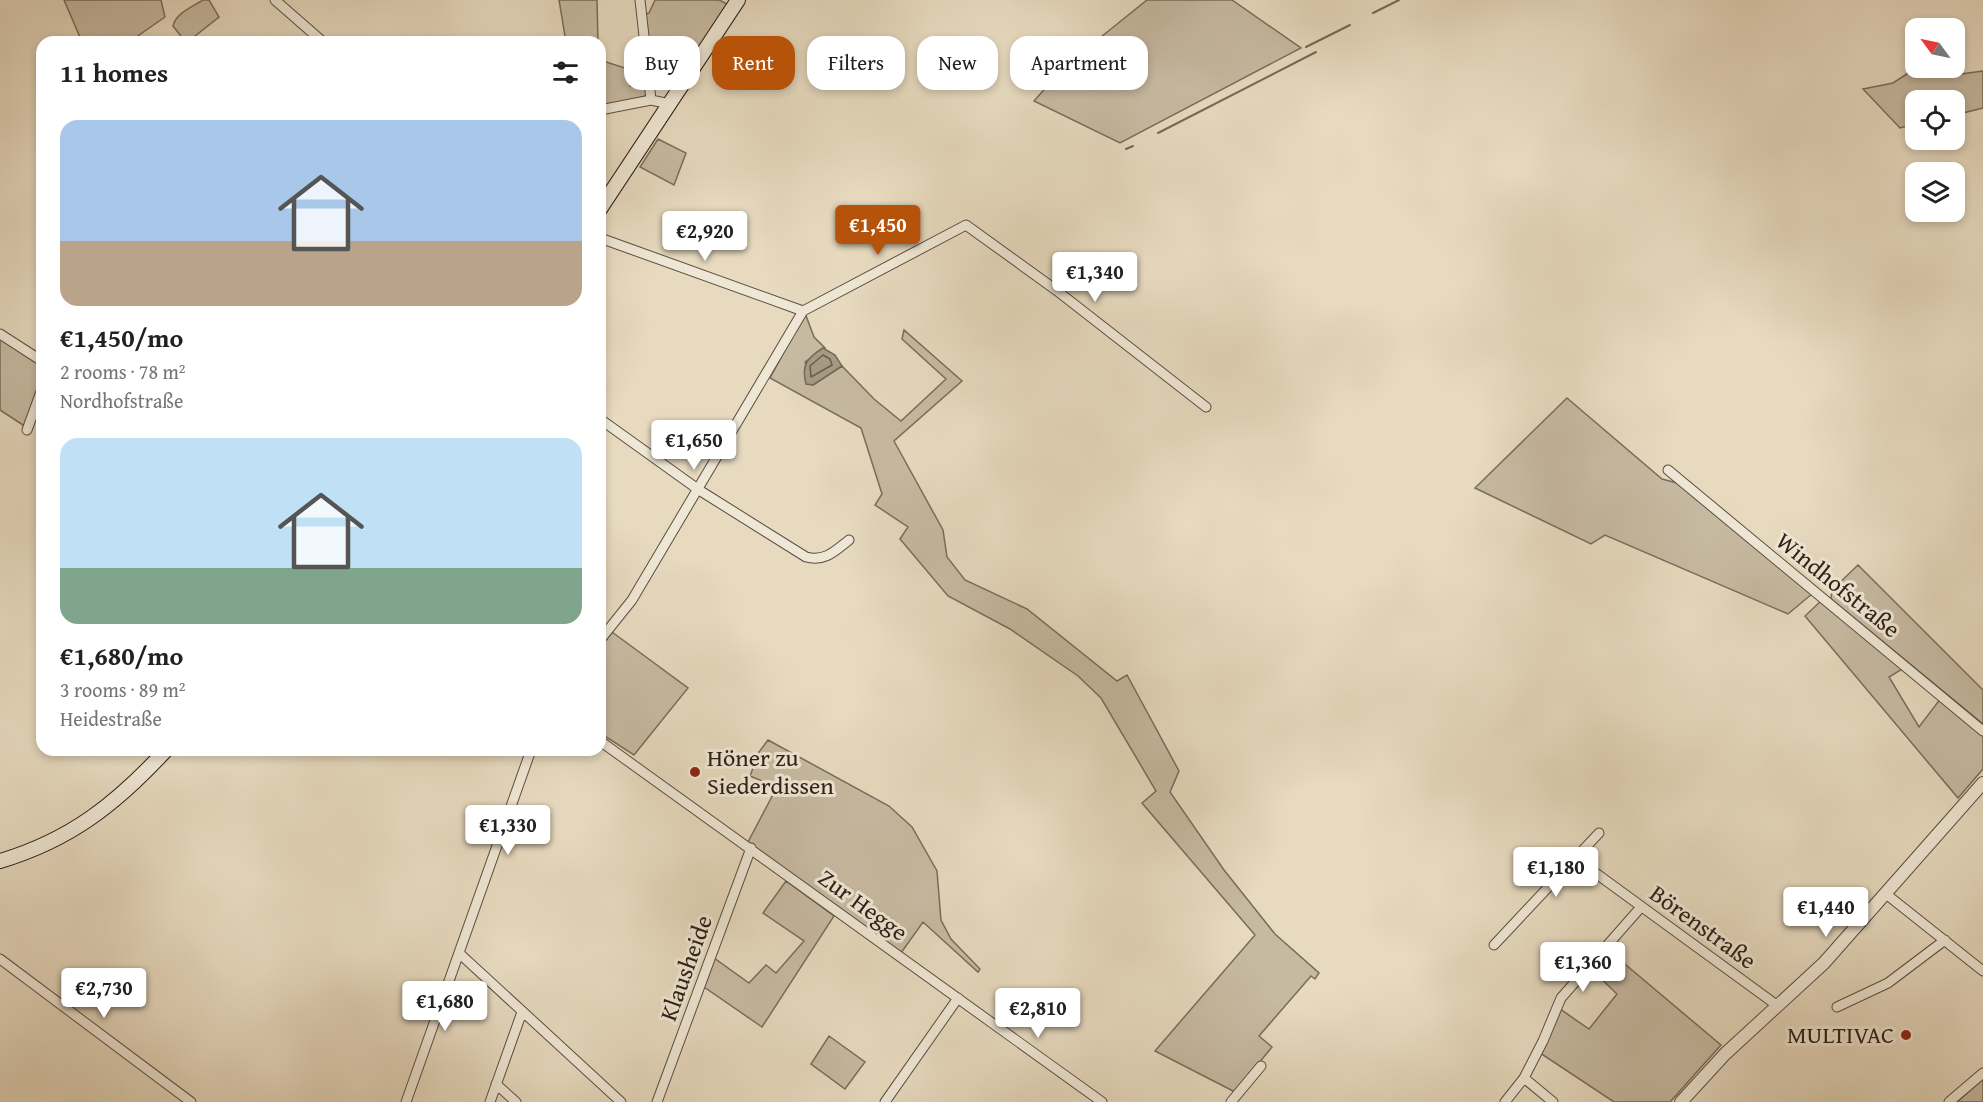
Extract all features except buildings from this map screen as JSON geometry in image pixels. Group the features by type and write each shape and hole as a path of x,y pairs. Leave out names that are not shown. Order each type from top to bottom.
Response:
{"main road":[{"path":"606,200 738,0"},
{"path":"0,861 37,849 73,831 101,812 160,756"}],"street":[{"path":"275,0 316,36"},
{"path":"640,0 651,100"},
{"path":"606,109 651,100 670,104"},
{"path":"606,632 632,600 803,311 966,225 1056,290 1206,407"},
{"path":"606,240 803,311"},
{"path":"0,334 36,357"},
{"path":"27,430 36,405"},
{"path":"606,424 699,490 806,557 819,559 827,557 849,540"},
{"name":"Windhofstraße","path":"1668,470 1983,731"},
{"name":"Zur Hegge","path":"606,745 1102,1102"},
{"path":"406,1102 529,756"},
{"path":"1681,1102 1725,1054 1824,963 1982,786"},
{"path":"1494,945 1599,833"},
{"name":"Klausheide","path":"657,1102 751,848"},
{"name":"Börenstraße","path":"1575,858 1778,1006"},
{"path":"1886,894 1983,971"},
{"path":"1504,1102 1524,1078 1561,998 1641,907"},
{"path":"1837,1007 1888,983 1945,939"},
{"path":"459,953 621,1102"},
{"path":"0,959 191,1102"},
{"path":"885,1102 958,998"},
{"path":"490,1102 522,1012"},
{"path":"1231,1102 1261,1066"},
{"path":"1949,1102 1983,1073"},
{"path":"1524,1078 1553,1102"},
{"path":"496,1084 516,1102"}],"shaded area":[{"path":"64,0 161,0 165,17 138,36 79,36"},
{"path":"203,0 209,0 219,17 195,36 181,36 173,26 177,17"},
{"path":"559,0 597,0 598,36 565,36"},
{"path":"655,0 719,0 727,4 700,45 700,36 645,36 642,16 649,13"},
{"path":"1147,0 1232,0 1301,48 1120,143 1034,101 1044,90 1148,90 1148,36 1102,36"},
{"path":"606,62 624,68 624,90 646,90 646,96 606,108"},
{"path":"1983,71 1983,108 1965,112 1965,90 1905,90 1905,127 1900,128 1863,89 1893,83 1905,75 1905,78 1965,78 1965,73"},
{"path":"658,139 686,153 674,185 640,167"},
{"path":"805,313 814,337 825,348 805,362 813,385 842,366 874,399 901,421 946,379 902,339 904,330 962,381 894,441 943,530 947,557 965,580 1027,609 1117,681 1127,675 1179,771 1170,792 1224,870 1275,934 1319,973 1315,979 1311,976 1259,1036 1272,1047 1235,1092 1155,1051 1255,935 1142,803 1156,791 1101,698 1078,676 1010,629 948,596 900,539 908,527 875,505 882,494 861,428 770,378"},
{"path":"0,338 36,362 36,400 26,427 0,410"},
{"path":"1567,398 1662,479 1681,484 1813,593 1788,614 1605,535 1591,544 1475,488"},
{"path":"1858,565 1983,690 1983,724 1831,599 1832,590"},
{"path":"1822,600 1904,668 1889,677 1919,727 1941,698 1983,734 1983,769 1958,798 1805,616"},
{"path":"612,632 688,688 634,755 606,737 606,640"},
{"path":"768,740 889,806 912,827 937,871 941,920 951,939 980,969 978,972 923,922 901,953 748,842 777,787 750,776 759,752"},
{"path":"786,881 834,916 762,1027 704,987 714,958 749,983 766,965 776,973 804,941 763,913"},
{"path":"1607,949 1721,1045 1670,1102 1614,1102 1540,1053 1560,1009 1589,1029 1617,994 1590,968"},
{"path":"829,1036 865,1062 845,1089 811,1064"},
{"path":"1983,1079 1983,1102 1957,1102"}],"water":[{"path":"823,348 835,355 842,366 813,385 806,384 805,367 809,359"}],"waterway":[{"path":"1373,13 1399,0"},
{"path":"1306,47 1350,25"},
{"path":"1158,133 1316,52"},
{"path":"1126,149 1133,146"},
{"path":"606,740 610,743"}],"place":[{"name":"Höner zu Siederdissen","path":"695,772"},
{"name":"MULTIVAC","path":"1906,1035"}]}
